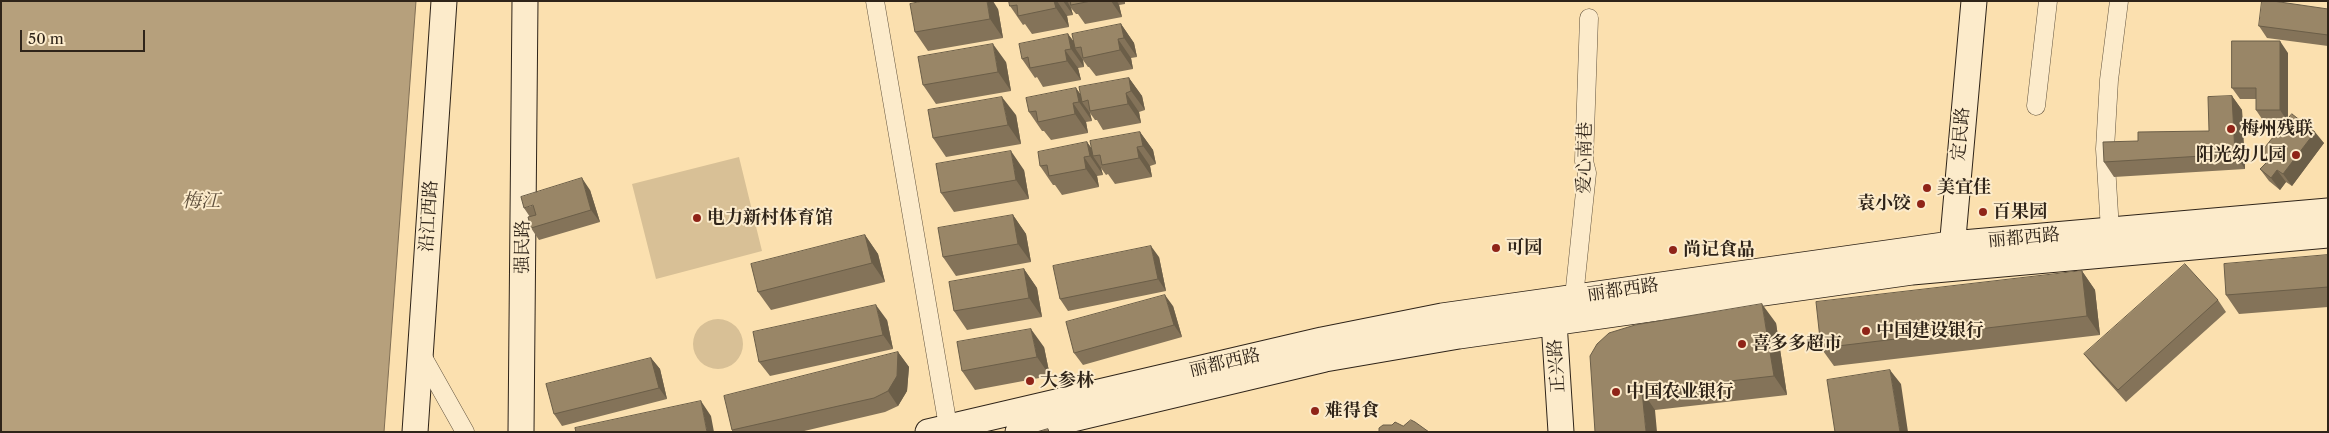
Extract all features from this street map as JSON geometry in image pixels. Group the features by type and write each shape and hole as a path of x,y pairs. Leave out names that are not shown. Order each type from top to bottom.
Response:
{"main road":[{"name":"沿江西路","path":"415,432 444,1"},
{"name":"强民路","path":"521,432 525,1"},
{"name":"定民路","path":"1951,256 1974,1"},
{"name":"丽都西路","path":"941,430 1322,340 1442,316 1560,307 1951,256 2110,230 2328,211"},
{"name":"丽都西路","path":"1951,256 2328,235"},
{"name":"丽都西路","path":"1018,432 1324,359 1560,307"},
{"name":"正兴路","path":"1560,307 1562,432"}],"street":[{"path":"876,1 941,430"},
{"path":"2036,106 2048,1"},
{"path":"2110,230 2105,150 2109,80 2119,1"},
{"name":"爱心南巷","path":"1560,307 1587,173 1584,161 1589,18"},
{"path":"419,351 465,432"}],"shaded area":[{"name":"电力新村体育馆","path":"739,157 762,251 656,279 632,184"},
{"path":"713,319 723,319 736,326 743,339 743,349 736,362 723,369 713,369 704,365 697,358 693,349 693,339 697,330 704,323"}],"water":[{"name":"梅江","path":"1,1 416,1 384,432 1,432"}],"building":[{"path":"923,1 987,1 990,19 915,32 910,4"},
{"path":"1009,1 1054,1 1056,8 1018,16 1017,5 1010,6"},
{"path":"1071,1 1091,1 1071,5"},
{"path":"2262,1 2328,9 2328,35 2259,26"},
{"path":"1121,24 1124,38 1118,39 1120,50 1083,58 1081,47 1075,48 1072,34"},
{"path":"1068,34 1071,49 1065,50 1067,61 1030,68 1028,57 1022,59 1019,44"},
{"path":"2232,41 2280,41 2280,110 2256,110 2256,88 2232,88"},
{"path":"993,44 998,72 923,85 918,57"},
{"path":"1129,78 1131,91 1126,93 1128,104 1090,111 1088,100 1082,102 1079,87"},
{"path":"1076,88 1079,102 1073,103 1075,114 1038,122 1036,111 1029,112 1026,98"},
{"path":"2232,96 2235,154 2104,162 2103,142 2138,141 2138,132 2209,131 2208,97"},
{"path":"1002,97 1008,125 933,138 928,110"},
{"path":"2292,114 2315,132 2283,174 2277,170 2271,178 2260,169 2268,161 2260,154"},
{"path":"1140,132 1143,146 1137,147 1139,158 1102,165 1100,155 1093,156 1090,141"},
{"path":"1087,142 1090,156 1084,157 1086,169 1049,176 1047,165 1040,166 1038,152"},
{"path":"1011,151 1016,180 941,193 936,164"},
{"path":"582,178 591,210 531,228 528,217 536,215 533,205 524,208 521,197"},
{"path":"1013,215 1018,244 943,257 938,228"},
{"path":"865,235 872,263 758,292 751,264"},
{"path":"1151,246 1158,279 1060,299 1053,266"},
{"path":"2328,255 2328,287 2226,295 2224,264"},
{"path":"2185,264 2218,300 2118,390 2084,354"},
{"path":"1024,269 1029,298 954,311 949,282"},
{"path":"2082,271 2087,316 1821,348 1816,302"},
{"path":"1165,295 1174,325 1074,353 1066,322"},
{"path":"1762,304 1774,376 1642,391 1646,432 1595,432 1590,356 1597,344 1609,333 1635,325"},
{"path":"876,305 883,335 759,362 753,332"},
{"path":"1031,329 1037,357 962,371 957,342"},
{"path":"898,352 897,376 888,391 874,398 732,430 724,396"},
{"path":"651,358 659,388 554,414 546,384"},
{"path":"1890,370 1900,432 1835,432 1827,380"},
{"path":"701,401 707,432 576,432 575,428"},
{"path":"1411,420 1429,432 1379,432 1379,428 1383,425 1392,425 1395,422 1403,426"},
{"path":"1048,429 1049,432 1037,432"}],"place":[{"name":"梅州残联","path":"2231,129"},
{"name":"阳光幼儿园","path":"2296,155"},
{"name":"美宜佳","path":"1927,188"},
{"name":"袁小饺","path":"1921,204"},
{"name":"百果园","path":"1983,212"},
{"name":"电力新村体育馆","path":"697,218"},
{"name":"可园","path":"1496,248"},
{"name":"尚记食品","path":"1673,250"},
{"name":"中国建设银行","path":"1866,331"},
{"name":"喜多多超市","path":"1742,344"},
{"name":"大参林","path":"1030,381"},
{"name":"中国农业银行","path":"1616,392"},
{"name":"难得食","path":"1315,411"}]}
